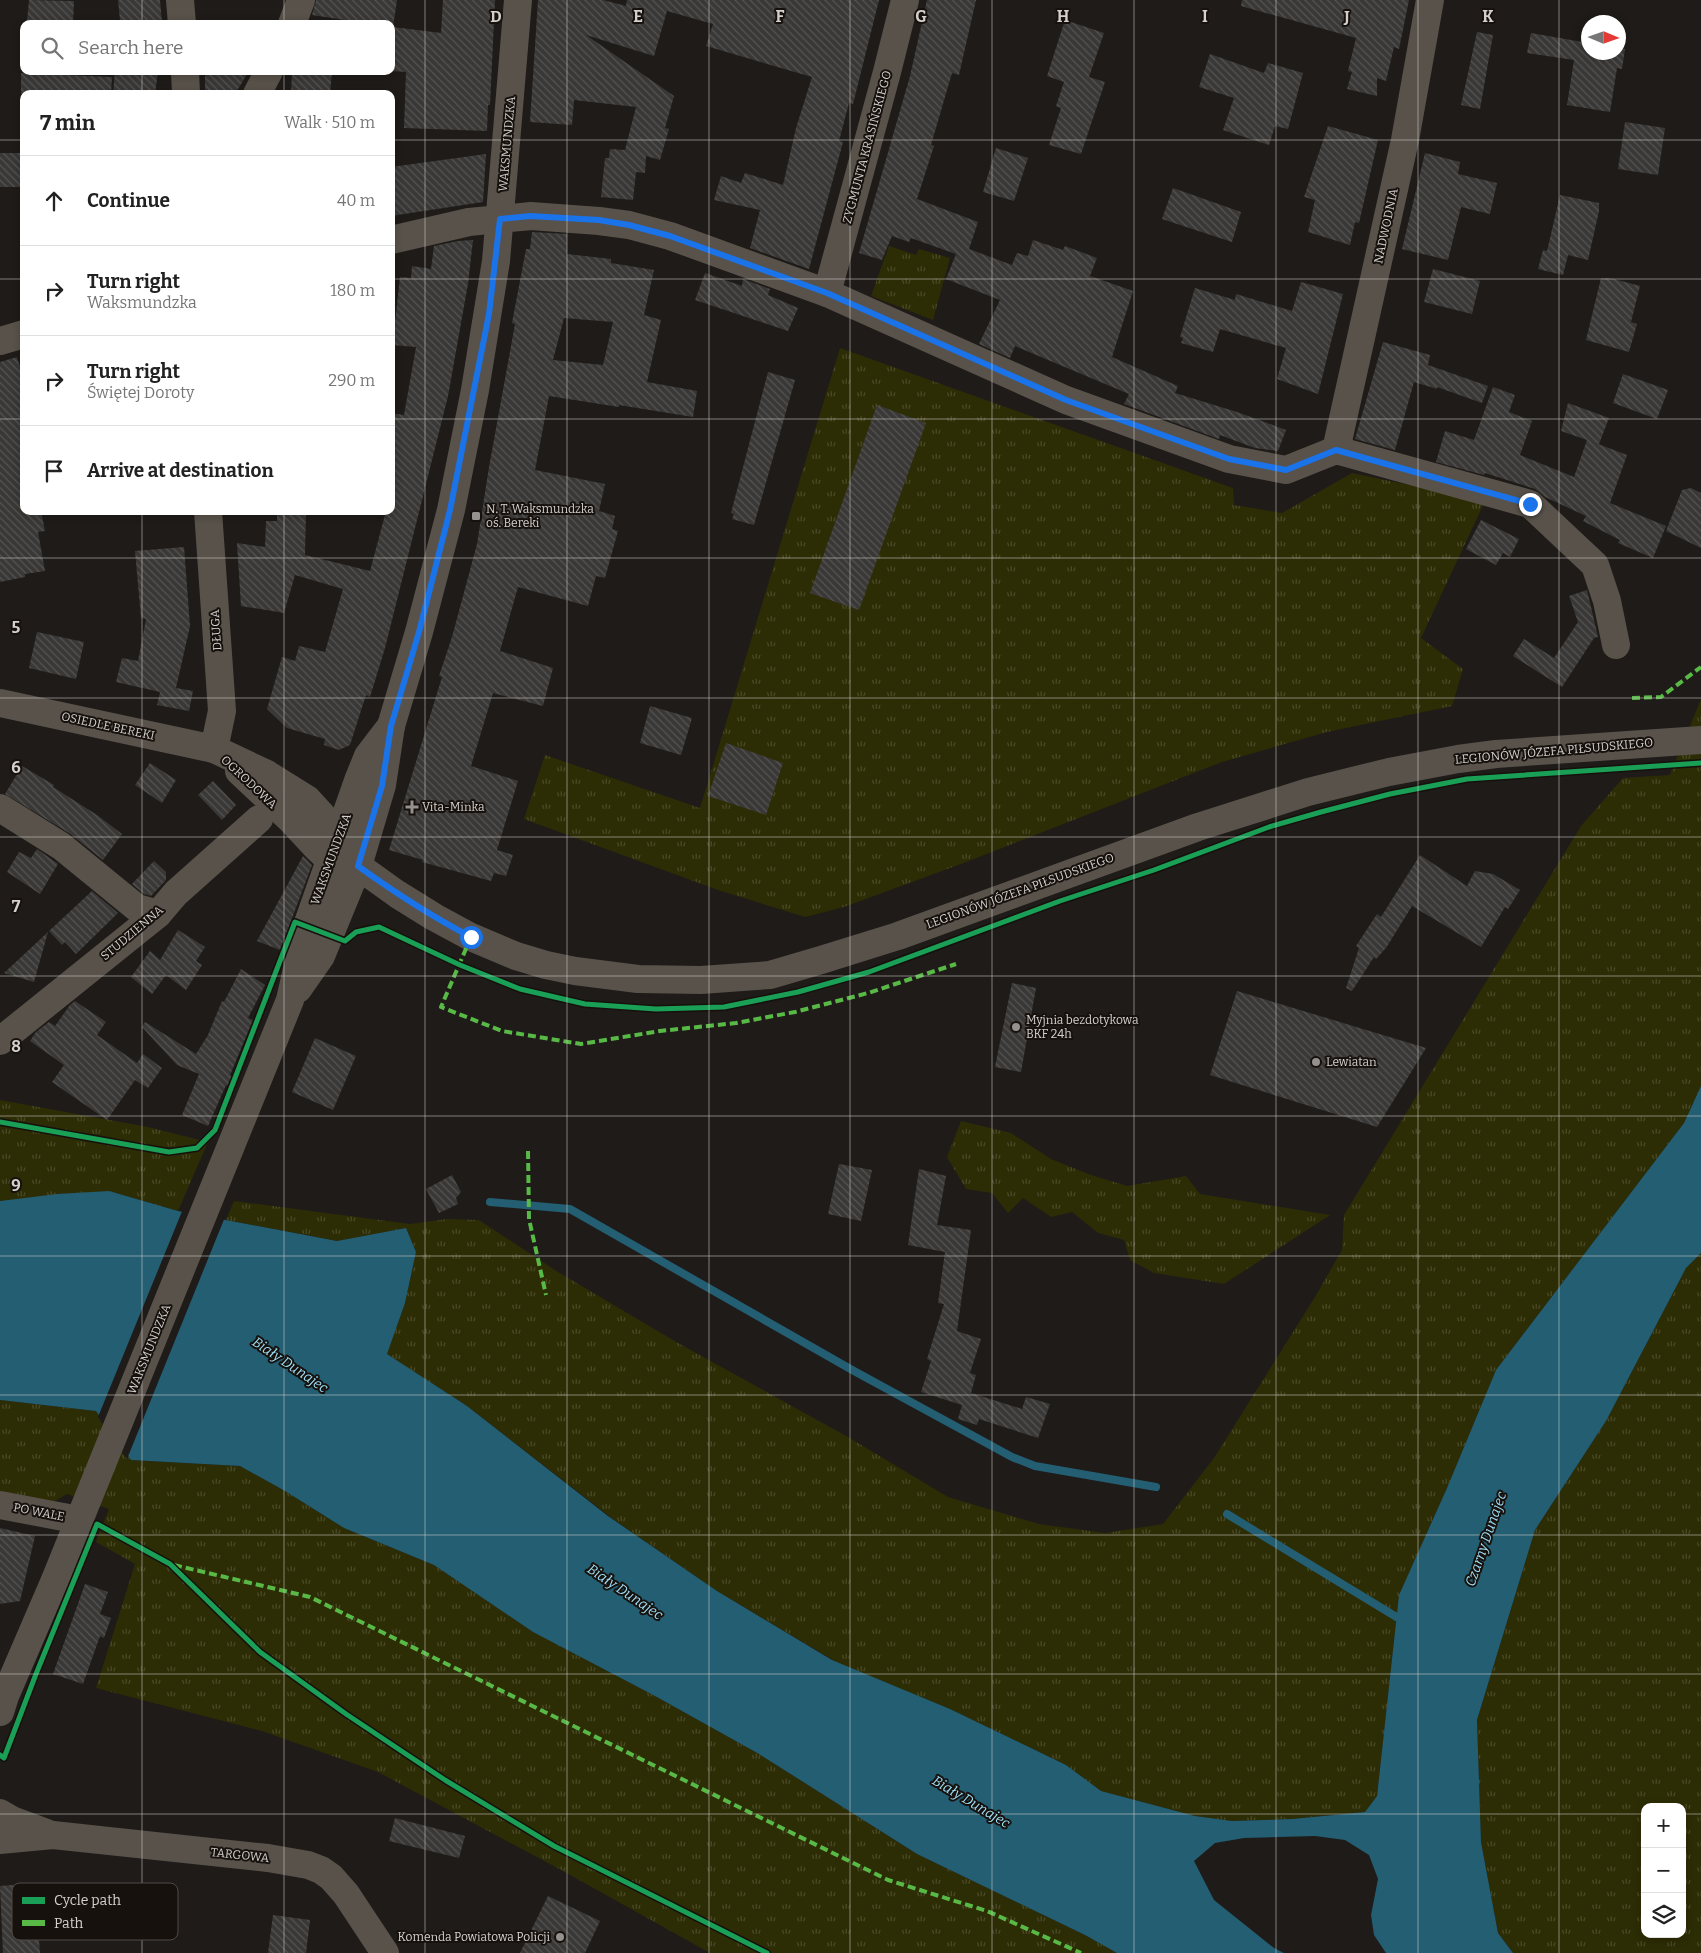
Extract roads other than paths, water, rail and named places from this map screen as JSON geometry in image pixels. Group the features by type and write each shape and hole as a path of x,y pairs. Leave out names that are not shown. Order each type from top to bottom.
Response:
{"street":[{"path":"180,0 182,20"},
{"path":"294,20 301,0"},
{"name":"WAKSMUNDZKA","path":"290,1000 321,956 358,866 382,786 391,726 419,632 453,500 489,314 500,219 518,0"},
{"name":"ZYGMUNTA KRASIŃSKIEGO","path":"827,293 887,72 904,0"},
{"name":"NADWODNIA","path":"1336,450 1405,140 1430,0"},
{"path":"185,75 186,90"},
{"path":"259,90 267,75"},
{"path":"395,239 469,222 530,216 599,220 629,225 670,236 827,293 1066,400 1229,459 1286,470 1336,450 1530,504 1595,565 1607,601 1616,645"},
{"path":"0,341 20,335"},
{"name":"DŁUGA","path":"208,515 222,711 214,749"},
{"name":"OSIEDLE BEREKI","path":"1,707 214,749"},
{"name":"WAKSMUNDZKA","path":"2,1704 79,1520 290,1000 307,926 368,756 391,726"},
{"name":"LEGIONÓW JÓZEFA PIŁSUDSKIEGO","path":"331,860 358,866 397,894 449,925 516,956 546,965 575,971 638,979 701,980 770,974 855,951 1198,827 1308,792 1381,774 1458,759 1571,748 1701,740"},
{"name":"OGRODOWA","path":"214,749 267,774 307,800 340,835"},
{"name":"OGRODOWA","path":"214,749 258,787 331,860"},
{"path":"0,808 61,846 137,908 158,914"},
{"name":"STUDZIENNA","path":"0,1041 158,914 176,893 259,819"},
{"name":"LEGIONÓW JÓZEFA PIŁSUDSKIEGO","path":"340,835 358,866"},
{"name":"PO WALE","path":"0,1505 79,1520"},
{"name":"TARGOWA","path":"0,1813 12,1820 53,1835"},
{"name":"TARGOWA","path":"0,1840 53,1835 268,1858 308,1865 331,1877 346,1894 384,1953"}],"water":[{"path":"1701,1086 1701,1253 1686,1268 1606,1421 1535,1530 1477,1720 1481,1842 1498,1933 1513,1953 1386,1953 1374,1935 1371,1915 1378,1879 1369,1855 1345,1840 1315,1836 1244,1838 1215,1843 1194,1861 1214,1900 1274,1948 1284,1953 1117,1953 1085,1935 917,1854 759,1754 655,1696 533,1632 434,1565 344,1528 285,1491 240,1466 131,1460 96,1411 0,1400 0,1201 57,1194 109,1191 178,1211 337,1241 406,1228 416,1252 405,1303 387,1354 467,1406 608,1516 717,1591 832,1660 950,1709 1066,1765 1101,1791 1195,1816 1232,1821 1292,1819 1365,1812 1377,1796 1399,1595 1447,1488 1496,1370 1684,1123"}],"waterway":[{"path":"490,1202 570,1209 854,1371 1012,1457 1035,1466 1156,1487"},
{"path":"1227,1514 1403,1621"}],"place":[{"name":"N. T. Waksmundzka oś. Bereki","path":"476,516"},
{"name":"Vita-Minka","path":"412,807"},
{"name":"Myjnia bezdotykowa BKF 24h","path":"1016,1027"},
{"name":"Lewiatan","path":"1316,1062"},
{"name":"Komenda Powiatowa Policji","path":"560,1937"}],"water label":[{"name":"Biały Dunajec","path":"290,1365"},
{"name":"Czarny Dunajec","path":"1486,1539"},
{"name":"Biały Dunajec","path":"625,1592"},
{"name":"Biały Dunajec","path":"971,1802"}]}
